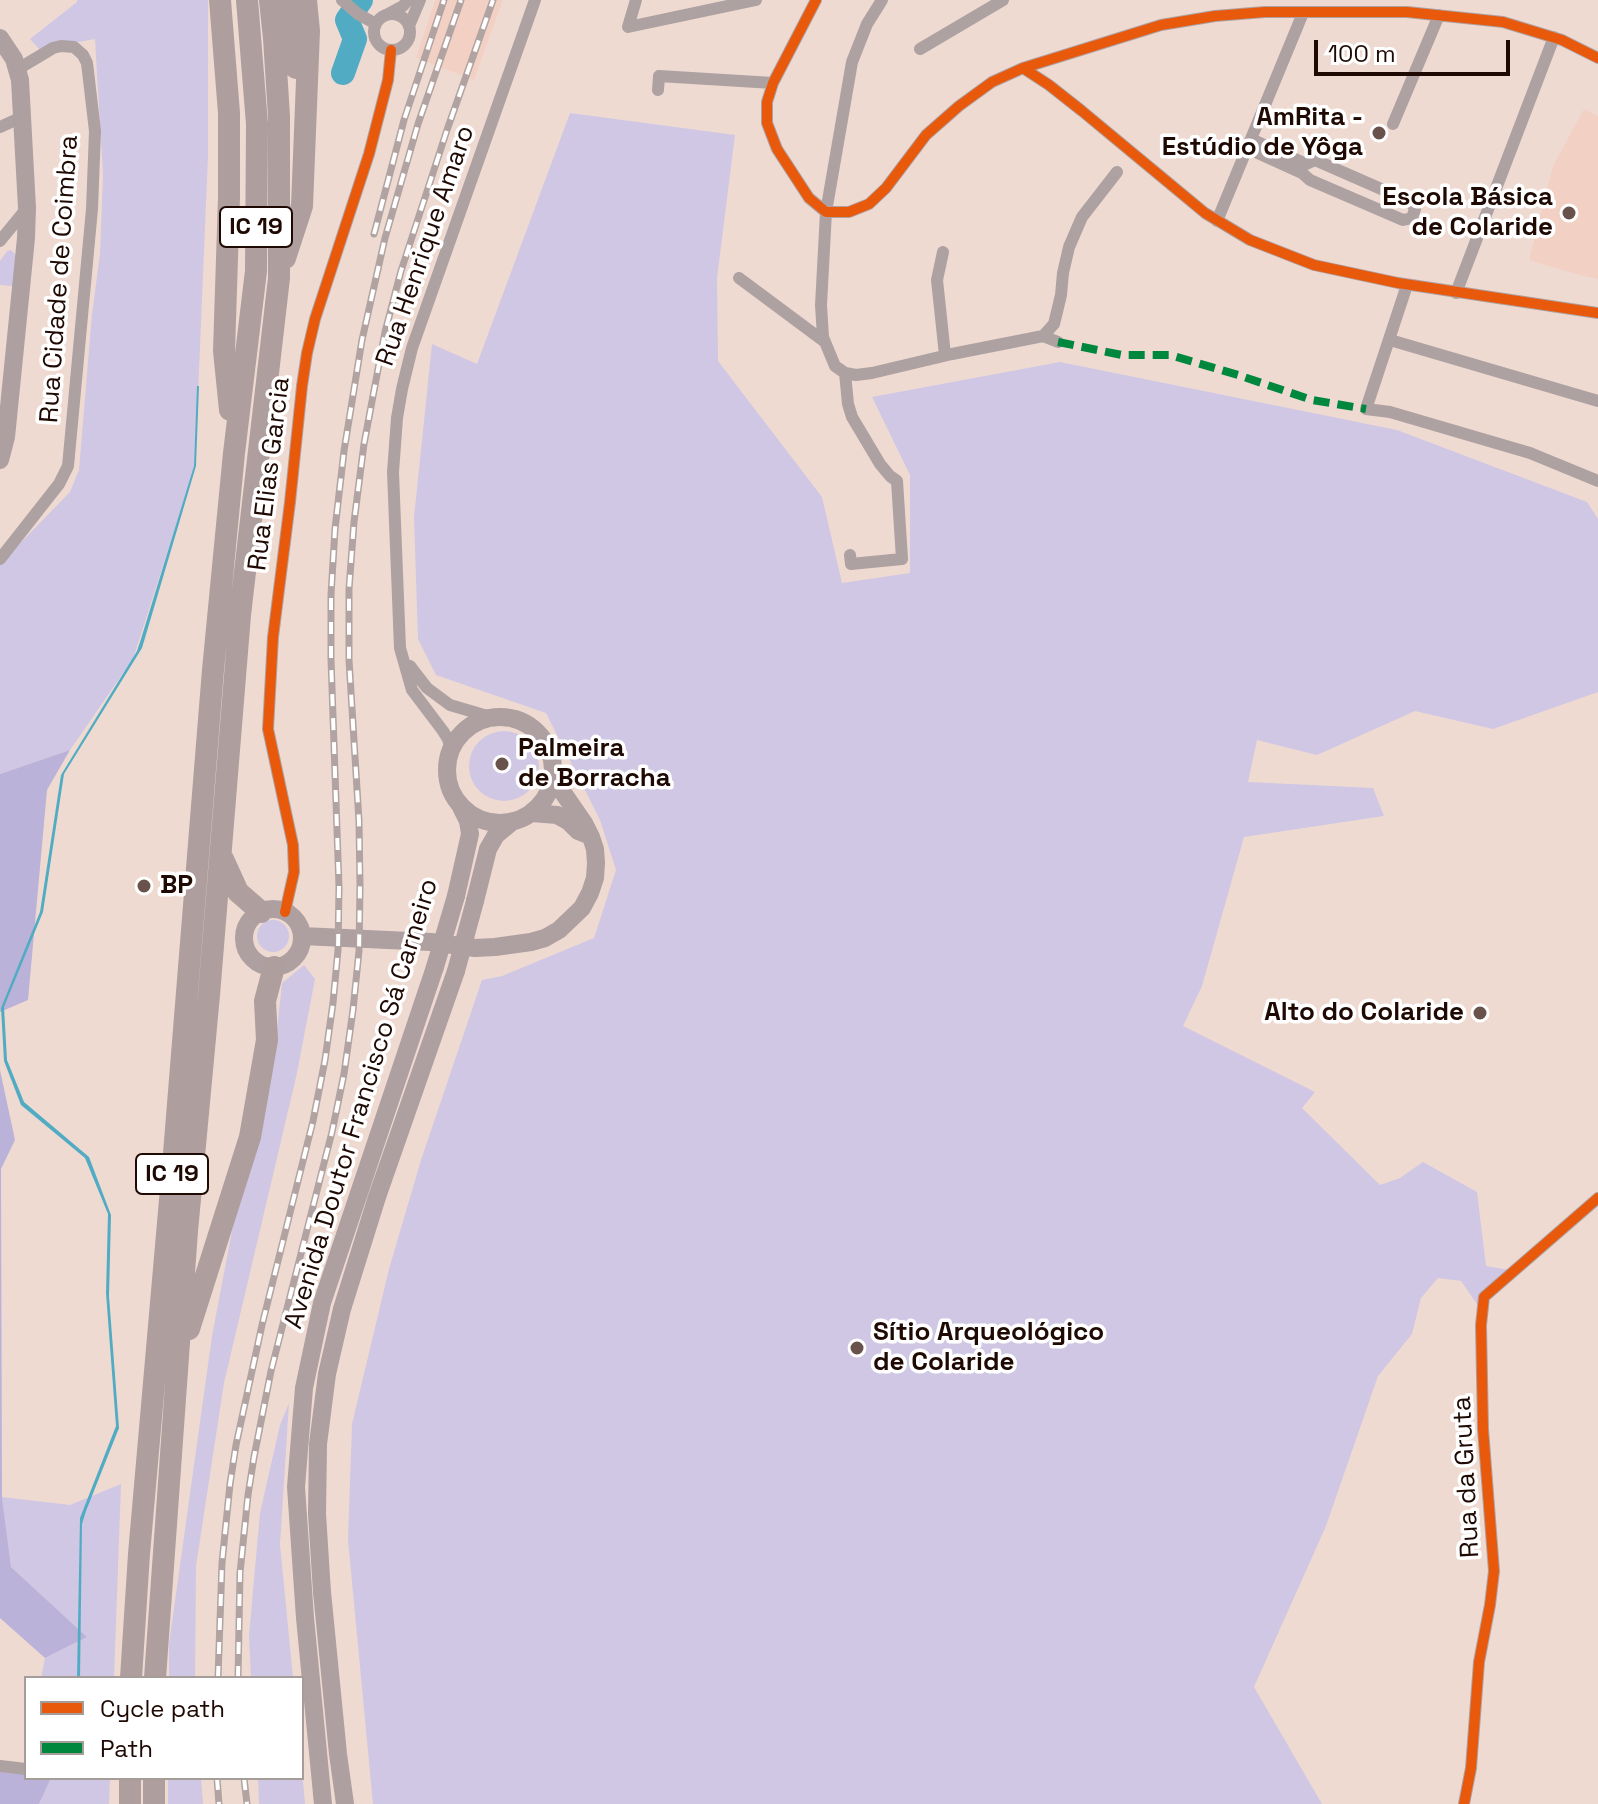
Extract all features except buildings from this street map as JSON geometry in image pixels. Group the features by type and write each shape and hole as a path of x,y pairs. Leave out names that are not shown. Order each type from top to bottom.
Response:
{"highway":[{"path":"220,0 229,113 224,351 234,453"},
{"name":"IC 19","path":"131,1676 197,847 234,453 256,271 257,124 247,0"},
{"name":"IC 19","path":"155,1676 187,1231 240,615 279,278 279,116 270,0"},
{"path":"289,0 303,149"},
{"path":"279,278 302,206 309,31 306,0"},
{"path":"221,854 238,892 261,912"},
{"path":"178,1365 250,1137 267,1040 265,1001 274,967"},
{"path":"130,1780 130,1804"},
{"path":"154,1780 154,1804"}],"main road":[{"path":"0,38 18,69 27,208 6,437 0,460"},
{"path":"302,936 431,942 475,948 514,946 545,938 572,920 582,908 595,878 596,863 591,837 557,784 547,745 539,733 514,718 479,720 462,732 447,764 452,792 460,805 471,814 499,823 532,813 547,795 554,773"},
{"name":"Avenida Doutor Francisco Sá Carneiro","path":"323,1804 296,1487 304,1388 322,1303 456,896 470,834 460,805"},
{"path":"532,813 557,815 591,837"},
{"name":"Avenida Doutor Francisco Sá Carneiro","path":"345,1804 322,1592 317,1514 320,1430 327,1374 342,1309 377,1197 456,971 488,849 496,835 513,821"},
{"path":"269,909 285,912 297,921 302,936 298,953 292,960 274,967 256,961 245,945 247,926 253,918 269,909"}],"street":[{"path":"342,0 358,14 377,20 399,16 409,26"},
{"path":"408,0 377,20 374,31 379,44 385,48 391,50 404,45 420,0"},
{"name":"Rua Henrique Amaro","path":"451,750 443,731 412,690 399,636 393,472 402,389 412,348 535,0"},
{"path":"636,0 628,27 756,0"},
{"path":"816,0 773,83 767,102 767,123 777,149 809,198 826,212 849,212 869,204 886,188 926,135 992,82 1023,68 1161,25 1265,12 1407,12 1503,22 1554,37 1598,58"},
{"path":"882,0 867,24 852,62 826,212 821,305 825,342 835,366 845,373 856,375 1043,336 1058,342"},
{"path":"920,49 1003,0"},
{"path":"1217,221 1303,13"},
{"path":"1393,124 1439,15"},
{"path":"1456,293 1554,37"},
{"name":"Rua Cidade de Coimbra","path":"0,559 59,484 68,466 93,194 95,131 87,63 83,55 74,47 61,46 18,69"},
{"name":"Rua Elias Garcia","path":"285,912 294,872 293,845 268,729 273,637 302,386 315,319 369,154 388,80 391,50"},
{"path":"1023,68 1060,93 1174,189 1217,221 1250,240 1314,265 1407,285 1598,313"},
{"path":"658,90 659,76 773,83"},
{"path":"0,127 22,117"},
{"path":"1249,144 1306,164 1315,160 1411,202 1415,209 1412,218 1403,220 1310,180 1249,144"},
{"path":"1043,336 1054,324 1069,247 1082,217 1117,172"},
{"path":"0,241 27,208"},
{"path":"943,252 937,280 945,355"},
{"path":"739,278 825,342"},
{"path":"1407,285 1366,409 1390,412 1530,453 1598,481"},
{"path":"1390,340 1598,401"},
{"path":"845,373 852,417 880,464 897,481 902,559 851,564 850,555"},
{"path":"403,657 438,698 466,710 500,717"},
{"name":"Rua da Gruta","path":"1464,1804 1471,1768 1479,1662 1494,1571 1483,1429 1481,1325 1484,1297 1598,1198"},
{"path":"0,1766 24,1769"}],"shaded area":[{"path":"77,0 208,0 208,155 195,466 133,659 70,750 0,774 0,564 70,492 79,470 100,254 103,175 95,39 39,49 30,39"},
{"path":"435,0 503,0 474,80 416,58"},
{"name":"Escola Básica de Colaride","path":"1584,109 1598,116 1598,279 1529,260 1553,166"},
{"path":"570,113 735,135 717,278 718,361 822,497 842,583 910,573 910,475 872,397 1060,362 1397,430 1587,502 1598,519 1598,692 1493,729 1415,711 1317,755 1257,740 1248,782 1373,788 1384,816 1244,837 1202,986 1183,1026 1315,1092 1302,1108 1380,1185 1400,1178 1423,1162 1477,1192 1486,1266 1515,1271 1479,1307 1461,1281 1438,1278 1421,1298 1412,1334 1378,1376 1326,1526 1254,1687 1322,1804 373,1804 348,1540 352,1424 389,1269 421,1160 482,980 502,976 594,938 616,870 600,820 546,713 436,675 418,639 414,517 432,344 477,364"},
{"path":"11,250 15,254 14,286 0,285 0,261"},
{"path":"504,731 529,741 539,766 529,791 504,801 479,791 469,766 479,741"},
{"path":"70,750 47,790 28,1000 0,1012 0,774"},
{"path":"273,920 285,924 289,936 285,948 273,952 261,948 257,936 261,924"},
{"path":"304,965 315,979 297,1073 224,1383 196,1566 195,1676 169,1676 169,1644 212,1336 232,1231 276,1040 282,983"},
{"path":"0,1070 15,1140 1,1169 2,1497 11,1567 87,1637 45,1658 0,1618"},
{"path":"289,1403 280,1544 293,1676 251,1676 249,1635 260,1513 280,1425"},
{"path":"121,1484 114,1676 41,1676 45,1658 87,1637 11,1567 2,1497 70,1505"},
{"path":"0,1763 24,1767 24,1780 50,1780 39,1804 0,1804"},
{"path":"50,1780 110,1780 109,1804 39,1804"},
{"path":"168,1780 201,1780 203,1804 168,1804"},
{"path":"258,1780 303,1780 305,1804 259,1804"}],"water":[{"path":"199,386 196,466 142,648 64,774 43,912 4,1007 7,1060 24,1102 89,1157 111,1215 109,1296 119,1428 82,1524 80,1676 77,1676 80,1518 116,1426 106,1293 108,1214 85,1158 21,1105 4,1061 1,1008 40,912 61,775 137,651 194,466"}],"waterway":[{"path":"343,73 355,39 347,20 361,0"}],"railway":[{"path":"374,234 404,120 444,0"},
{"path":"218,1676 222,1563 236,1445 262,1325 313,1121 333,1003 339,887 331,595 344,451 362,340 385,238 418,124 461,0"},
{"path":"238,1676 240,1573 254,1457 271,1371 332,1132 353,1010 359,951 360,886 349,660 349,589 364,444 385,332 401,271 493,0"},
{"path":"217,1780 219,1804"},
{"path":"244,1780 247,1804"}],"marked path":[{"path":"1058,342 1122,355 1170,355 1312,400 1366,409"}],"cycle path":[{"path":"816,0 773,83 767,102 767,123 777,149 809,198 826,212 849,212 869,204 886,188 926,135 992,82 1023,68 1161,25 1265,12 1407,12 1503,22 1562,40 1598,58"},
{"path":"285,912 294,872 293,845 268,729 273,637 302,386 315,319 369,154 388,80 391,50"},
{"path":"1023,68 1082,111 1205,213 1250,240 1314,265 1398,283 1598,313"},
{"path":"1464,1804 1471,1768 1479,1662 1494,1571 1483,1429 1481,1325 1484,1297 1598,1198"}],"place":[{"name":"AmRita - Estúdio de Yôga","path":"1379,133"},
{"name":"Escola Básica de Colaride","path":"1569,213"},
{"name":"Palmeira de Borracha","path":"502,764"},
{"name":"BP","path":"144,886"},
{"name":"Alto do Colaride","path":"1480,1013"},
{"name":"Sítio Arqueológico de Colaride","path":"857,1348"}]}
